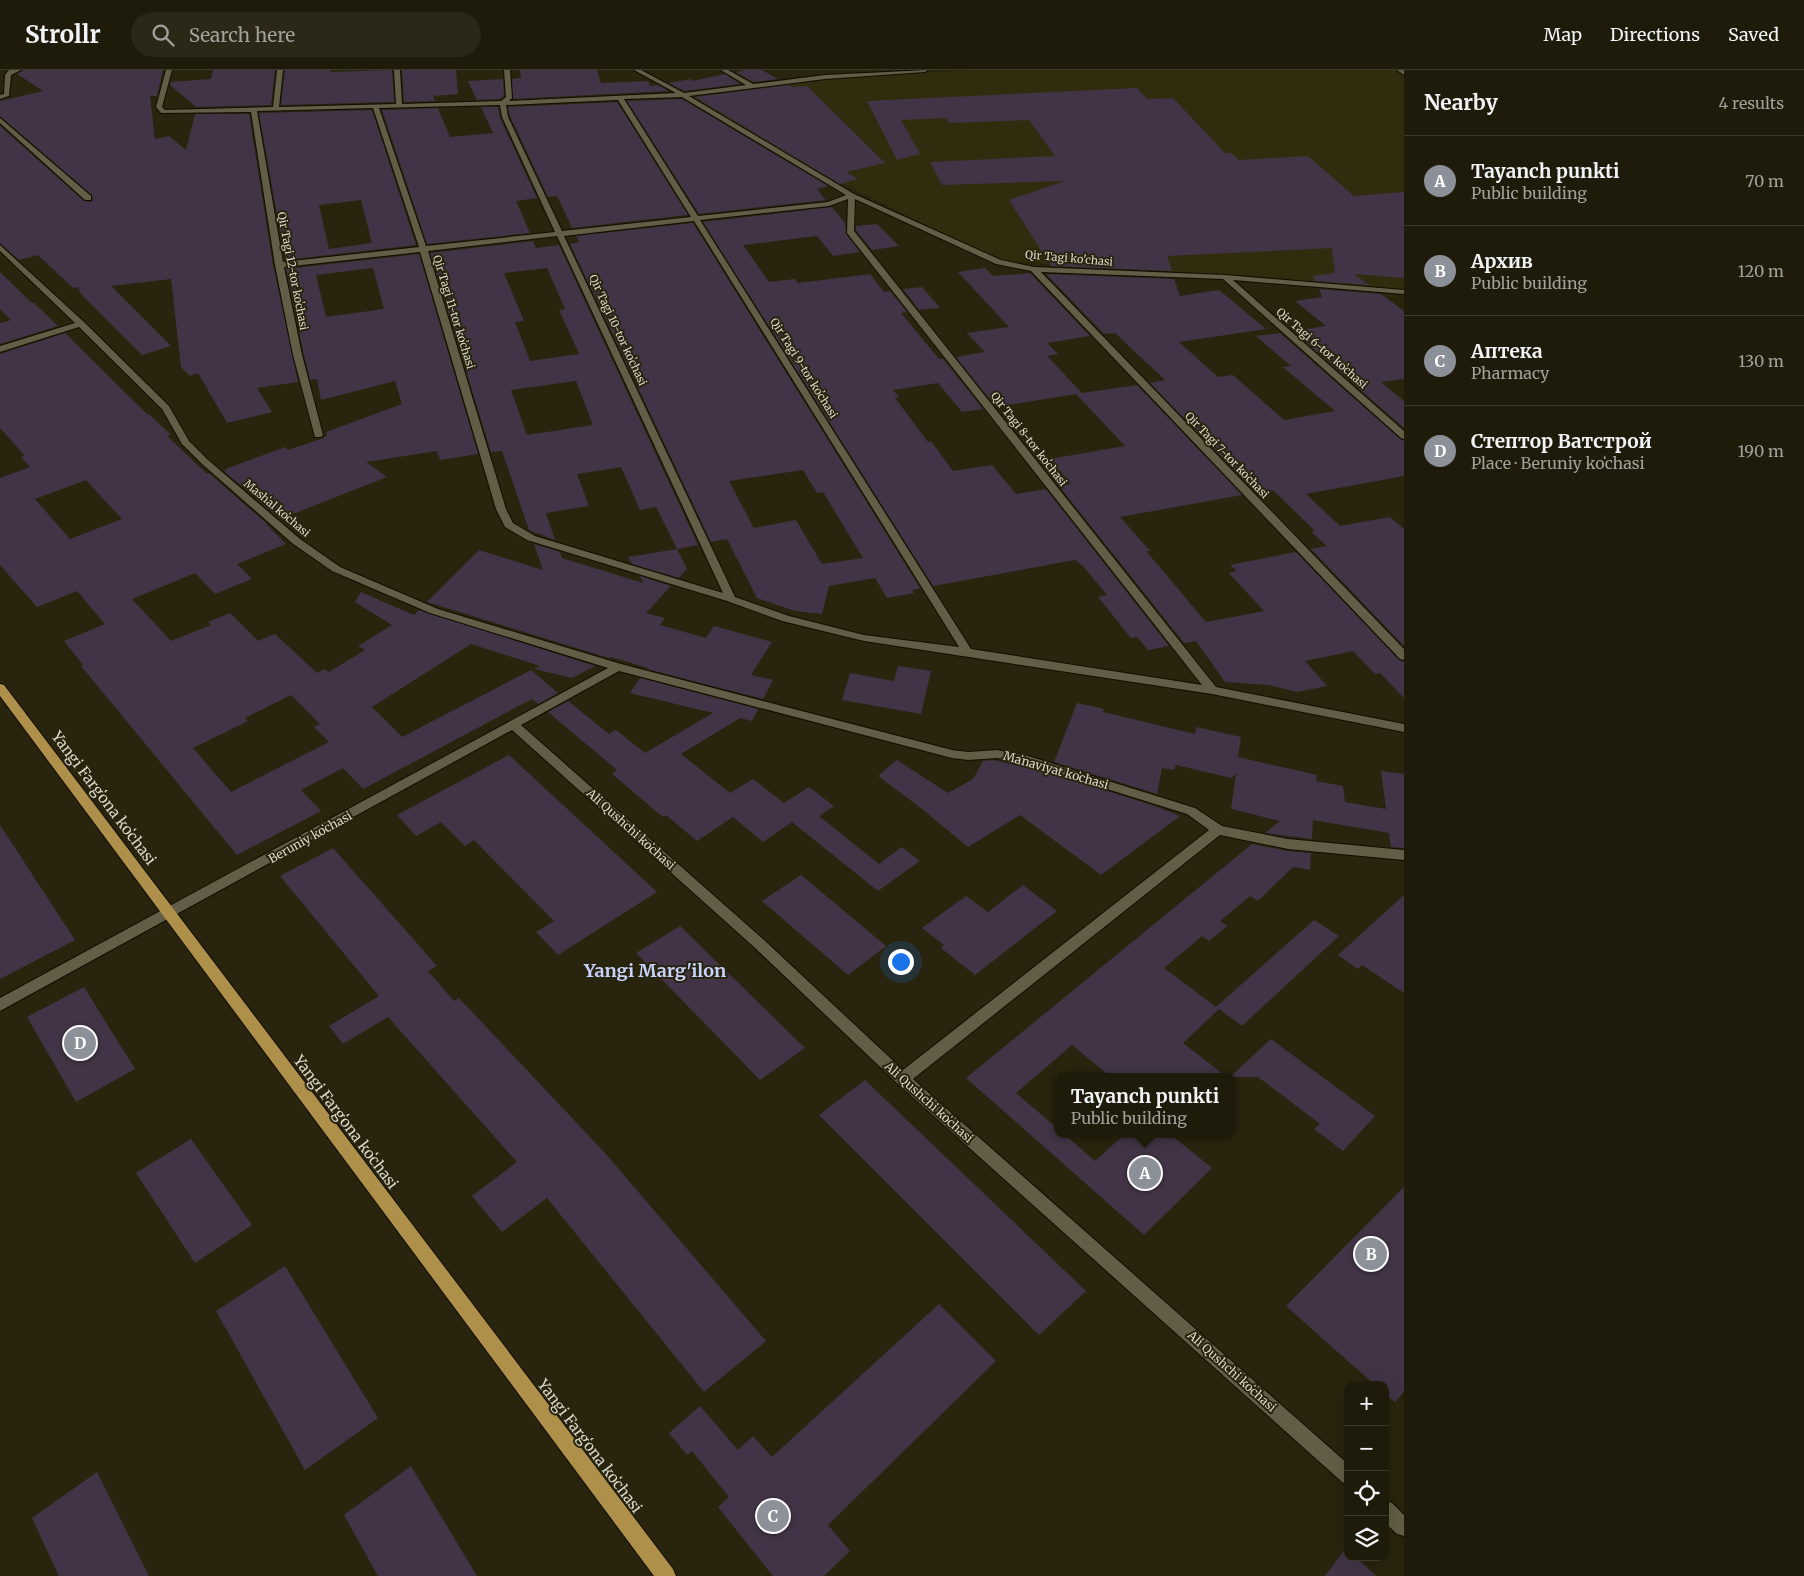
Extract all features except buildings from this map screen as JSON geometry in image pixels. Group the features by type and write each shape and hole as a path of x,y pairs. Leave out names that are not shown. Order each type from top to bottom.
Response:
{"main road":[{"name":"Yangi Fargʻona koʻchasi","path":"0,688 666,1576"}],"street":[{"path":"0,97 7,96 8,75 11,71 18,70"},
{"path":"169,70 159,107 163,112 503,103 683,95 854,74 925,70"},
{"path":"276,110 280,70"},
{"path":"397,70 399,105"},
{"name":"Qir Tagi 10-tor koʼchasi","path":"507,70 509,98 503,103 505,117 732,599"},
{"name":"Qir Tagi ko'chasi","path":"637,70 683,95 852,195 998,262 1034,269 1224,277 1404,292"},
{"path":"724,70 752,86"},
{"path":"1400,70 1404,73"},
{"name":"Qir Tagi 9-tor koʼchasi","path":"620,98 967,652"},
{"name":"Qir Tagi 11-tor koʼchasi","path":"375,106 422,248 501,509 509,525 531,538 732,599"},
{"name":"Qir Tagi 12-tor koʼchasi","path":"254,110 279,265 308,403 318,434"},
{"path":"0,120 88,198"},
{"path":"279,265 829,204 852,195"},
{"name":"Qir Tagi 8-tor koʼchasi","path":"852,195 850,231 1212,690"},
{"name":"Mashʻal koʻchasi","path":"0,247 166,408 191,449 296,541 336,569 434,611 618,667"},
{"name":"Qir Tagi 7-tor koʼchasi","path":"1034,269 1404,656"},
{"name":"Qir Tagi 6-tor koʼchasi","path":"1224,277 1404,436"},
{"path":"0,349 81,324"},
{"path":"732,599 786,618 864,638 1212,690 1404,728"},
{"name":"Beruniy koʻchasi","path":"0,1005 618,667"},
{"name":"Maʻnaviyat koʻchasi","path":"618,667 952,754 968,756 997,754 1028,760 1191,811 1218,830 1288,844 1404,855"},
{"name":"Ali Qushchi koʻchasi","path":"514,725 706,896 862,1040 902,1080 1160,1307 1344,1472"},
{"path":"902,1080 1218,830"},
{"path":"1389,1514 1404,1527"}],"shaded area":[{"path":"977,70 1404,70 1404,291 1266,277 1005,261 949,237 808,166 693,97 831,78"}],"place":[{"name":"Стептор Ватстрой","path":"80,1043"},
{"name":"Tayanch punkti","path":"1145,1173"},
{"name":"Архив","path":"1371,1254"},
{"name":"Аптека","path":"773,1516"}],"district":[{"name":"Yangi Marg'ilon","path":"655,970"}]}
